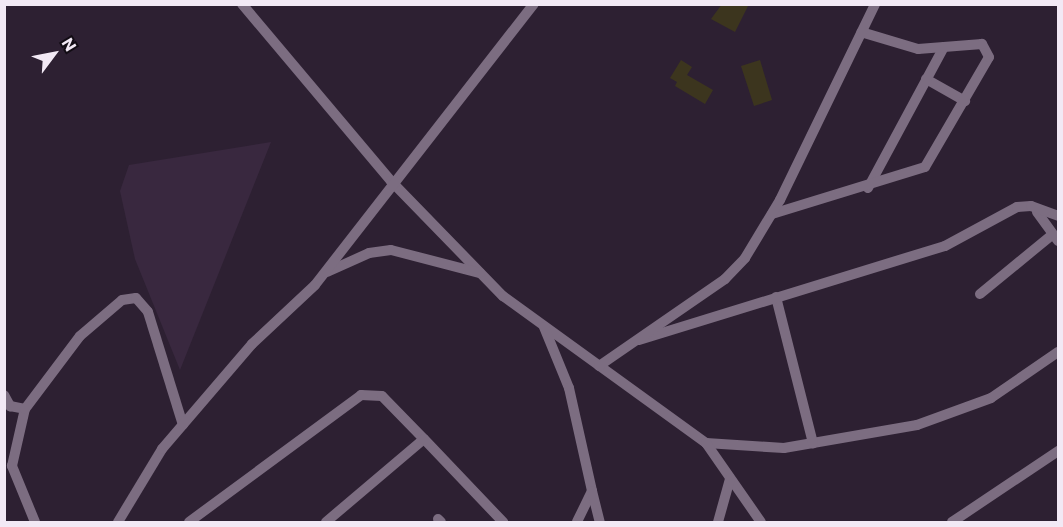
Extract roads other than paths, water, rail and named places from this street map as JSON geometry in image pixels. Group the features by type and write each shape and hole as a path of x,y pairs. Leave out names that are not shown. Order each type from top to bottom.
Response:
{"street":[{"path":"242,4 391,181 480,273 544,327 706,442 761,522"},
{"path":"118,522 146,470 252,344 324,273 391,181 412,165 534,4"},
{"path":"599,366 734,271 772,214 875,4"},
{"path":"772,214 867,188 931,162 987,63 988,49 973,43 918,49 861,32"},
{"path":"867,188 944,47"},
{"path":"927,79 965,101"},
{"path":"631,342 945,246 1017,207 1035,209 1059,216"},
{"path":"980,294 1056,237 1035,209"},
{"path":"324,273 369,253 391,250 480,273"},
{"path":"776,297 813,443"},
{"path":"35,522 12,466 25,409 50,372 108,308 136,298 148,312 183,425"},
{"path":"544,327 569,388 600,522"},
{"path":"706,442 758,448 813,443 942,418 1006,390 1059,352"},
{"path":"4,395 10,406 25,409"},
{"path":"189,522 362,395 382,396 497,521"},
{"path":"326,522 424,439"},
{"path":"952,522 1055,453 1059,465"},
{"path":"718,522 730,479"},
{"path":"576,522 592,491"}]}
